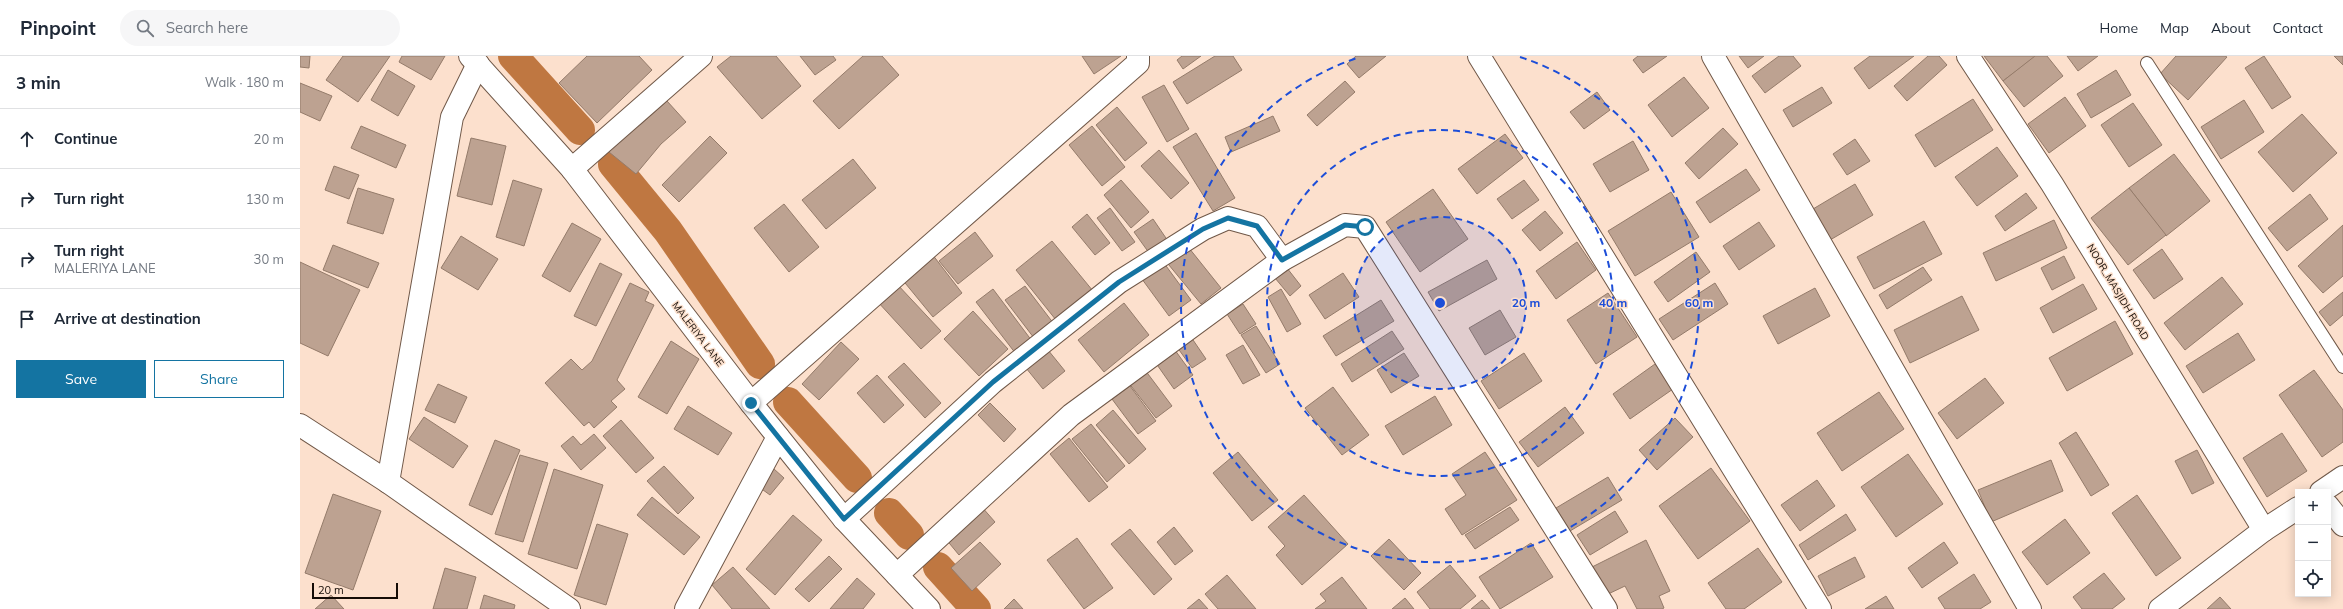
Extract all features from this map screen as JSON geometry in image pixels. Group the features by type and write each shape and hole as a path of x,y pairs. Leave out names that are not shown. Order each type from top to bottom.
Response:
{"street":[{"path":"572,169 701,56"},
{"path":"751,403 1138,63 1138,56"},
{"path":"1479,56 1820,609"},
{"path":"1713,56 2030,609"},
{"name":"NOOR_MASJIDH ROAD","path":"1968,56 2052,184 2264,530"},
{"path":"388,482 452,117 474,60"},
{"name":"MALERIYA LANE","path":"474,60 572,169 751,403 844,519 929,609"},
{"path":"844,519 993,382 1119,282 1203,229 1228,218 1257,226 1282,260"},
{"path":"897,575 1071,415 1282,260 1345,225 1365,227 1606,609"},
{"path":"300,425 388,482 569,609"},
{"path":"686,609 778,437"},
{"path":"2325,489 2343,477"},
{"path":"2160,609 2264,530 2295,510"},
{"path":"2331,510 2343,525"}],"lane":[{"path":"2147,63 2343,367"}],"building":[{"path":"300,56 310,56 309,68 300,67"},
{"path":"343,56 390,56 358,102 326,80"},
{"path":"402,56 445,56 431,80 399,62"},
{"path":"587,56 639,56 652,70 597,123 559,83"},
{"path":"731,56 776,56 801,86 762,119 717,67"},
{"path":"800,56 833,56 836,60 815,75"},
{"path":"863,56 882,56 899,75 839,129 813,101"},
{"path":"1082,56 1121,56 1094,74"},
{"path":"1182,56 1201,56 1183,69 1177,60"},
{"path":"1215,56 1233,56 1242,70 1187,104 1173,82"},
{"path":"1356,56 1386,56 1359,78 1347,64"},
{"path":"1638,56 1667,56 1643,73 1633,60"},
{"path":"1739,56 1764,56 1748,68"},
{"path":"1779,56 1793,56 1801,66 1765,93 1752,76"},
{"path":"1870,56 1914,56 1869,89 1854,68"},
{"path":"1928,56 1939,56 1947,65 1907,101 1894,86"},
{"path":"1984,56 2036,56 2003,81"},
{"path":"2035,56 2047,56 2063,76 2024,107 2003,81"},
{"path":"2067,56 2098,56 2078,71"},
{"path":"2176,56 2227,57 2188,100 2160,74"},
{"path":"2264,56 2291,97 2272,109 2245,68"},
{"path":"2334,56 2343,56 2343,65"},
{"path":"388,70 415,86 398,116 371,100"},
{"path":"2116,70 2131,95 2091,118 2077,94"},
{"path":"1684,77 1709,108 1672,137 1648,105"},
{"path":"1345,81 1355,92 1317,126 1307,115"},
{"path":"300,83 332,96 320,121 300,112"},
{"path":"1164,85 1189,129 1167,142 1142,97"},
{"path":"1822,87 1832,103 1793,127 1783,110"},
{"path":"1597,92 1610,110 1584,129 1570,112"},
{"path":"2065,97 2086,126 2049,153 2028,124"},
{"path":"1973,99 1993,130 1935,167 1915,135"},
{"path":"2244,100 2264,132 2221,159 2201,127"},
{"path":"667,101 686,122 661,144 636,174 609,152 635,121 640,125"},
{"path":"2133,103 2162,145 2129,167 2101,125"},
{"path":"1117,107 1147,143 1125,161 1096,125"},
{"path":"2302,114 2337,153 2293,192 2258,152"},
{"path":"1273,116 1280,131 1231,152 1225,137"},
{"path":"361,126 406,145 396,168 351,148"},
{"path":"1092,126 1125,167 1102,186 1069,145"},
{"path":"1723,128 1738,144 1699,179 1685,163"},
{"path":"1196,133 1235,198 1213,211 1173,147"},
{"path":"1505,134 1523,158 1477,194 1458,169"},
{"path":"710,136 727,153 679,202 662,185"},
{"path":"471,138 506,146 492,205 457,196"},
{"path":"1855,139 1870,161 1847,175 1833,154"},
{"path":"1633,141 1649,170 1610,192 1593,164"},
{"path":"1997,147 2018,176 1977,206 1955,177"},
{"path":"1159,150 1189,183 1171,199 1141,166"},
{"path":"2174,154 2210,201 2166,236 2129,188"},
{"path":"853,159 876,188 826,229 802,200"},
{"path":"334,166 359,175 349,199 325,190"},
{"path":"1746,169 1760,190 1710,223 1696,202"},
{"path":"513,180 542,189 524,246 496,237"},
{"path":"1121,180 1149,212 1131,228 1104,195"},
{"path":"1524,180 1539,200 1512,219 1497,199"},
{"path":"1855,184 1873,215 1830,240 1813,209"},
{"path":"358,188 394,199 383,234 347,223"},
{"path":"2129,188 2166,235 2128,265 2091,218"},
{"path":"1433,189 1468,239 1420,272 1386,222"},
{"path":"1671,192 1699,237 1635,276 1608,231"},
{"path":"2026,193 2037,208 2005,231 1995,216"},
{"path":"2310,194 2328,219 2287,251 2268,228"},
{"path":"784,204 819,247 789,272 754,228"},
{"path":"1110,208 1135,242 1122,251 1097,218"},
{"path":"1545,211 1563,233 1540,251 1522,230"},
{"path":"1087,214 1110,243 1095,255 1072,227"},
{"path":"1153,219 1170,244 1152,257 1134,232"},
{"path":"2054,220 2067,248 1996,281 1983,253"},
{"path":"1924,221 1942,254 1874,289 1857,257"},
{"path":"1759,222 1775,246 1739,270 1723,246"},
{"path":"572,223 601,239 570,292 542,276"},
{"path":"2343,225 2343,276 2323,293 2298,266"},
{"path":"975,232 993,256 958,284 939,261"},
{"path":"461,236 498,259 478,290 441,268"},
{"path":"1052,241 1093,291 1056,320 1016,270"},
{"path":"1577,242 1596,270 1556,299 1536,271"},
{"path":"1185,243 1221,288 1201,304 1164,259"},
{"path":"333,245 379,263 368,288 323,270"},
{"path":"2162,249 2183,279 2154,299 2133,270"},
{"path":"1696,252 1710,272 1668,302 1654,282"},
{"path":"932,254 962,293 933,317 901,278"},
{"path":"2064,256 2075,278 2052,290 2041,268"},
{"path":"1161,259 1191,300 1169,316 1139,275"},
{"path":"1487,260 1497,279 1439,311 1428,292"},
{"path":"300,262 360,290 328,356 300,343"},
{"path":"600,263 622,274 596,326 574,316"},
{"path":"1923,267 1932,280 1887,309 1879,295"},
{"path":"1287,268 1301,286 1290,296 1275,278"},
{"path":"1343,273 1359,297 1325,319 1309,295"},
{"path":"2222,277 2243,304 2185,350 2164,323"},
{"path":"630,283 649,292 645,301 654,305 617,380 625,389 611,401 617,407 594,428 589,422 584,426 545,383 571,359 582,370 592,361"},
{"path":"896,283 941,331 921,349 877,301"},
{"path":"1715,283 1728,304 1673,340 1659,319"},
{"path":"2083,284 2097,309 2053,333 2040,308"},
{"path":"1025,286 1054,324 1034,338 1005,300"},
{"path":"1815,288 1830,316 1778,344 1763,316"},
{"path":"993,289 1032,341 1016,354 976,302"},
{"path":"1281,289 1301,324 1287,332 1268,297"},
{"path":"2343,292 2343,315 2330,326 2319,312"},
{"path":"1608,293 1637,337 1596,364 1567,320"},
{"path":"1962,296 1979,330 1910,363 1894,330"},
{"path":"1381,300 1394,321 1336,356 1323,336"},
{"path":"1124,303 1149,335 1104,372 1078,340"},
{"path":"1243,304 1256,324 1240,334 1227,314"},
{"path":"1500,310 1516,337 1485,355 1469,328"},
{"path":"973,311 1008,349 979,376 944,339"},
{"path":"2115,321 2133,354 2067,391 2049,358"},
{"path":"1256,326 1280,364 1266,373 1241,335"},
{"path":"1392,331 1404,349 1352,382 1341,364"},
{"path":"2238,333 2255,360 2203,393 2186,366"},
{"path":"1191,337 1206,359 1192,368 1177,347"},
{"path":"671,341 699,359 667,414 638,397"},
{"path":"841,342 859,359 819,400 802,384"},
{"path":"1243,345 1260,375 1243,384 1226,355"},
{"path":"1172,346 1193,375 1174,389 1153,359"},
{"path":"1048,350 1065,371 1043,389 1026,368"},
{"path":"1404,353 1419,376 1391,393 1377,370"},
{"path":"1524,353 1542,381 1499,409 1481,381"},
{"path":"904,363 941,403 925,418 888,377"},
{"path":"1655,364 1673,389 1630,419 1613,394"},
{"path":"1145,370 1172,406 1156,418 1128,382"},
{"path":"2314,370 2343,410 2343,442 2322,457 2279,395"},
{"path":"877,375 904,405 884,423 857,393"},
{"path":"1985,378 2004,403 1957,439 1938,413"},
{"path":"438,384 467,397 455,423 425,410"},
{"path":"1130,386 1156,421 1138,434 1112,399"},
{"path":"1333,387 1369,435 1342,455 1305,408"},
{"path":"1879,392 1904,429 1842,471 1817,433"},
{"path":"1435,396 1452,425 1403,455 1385,426"},
{"path":"990,403 1016,429 1004,442 978,415"},
{"path":"688,406 732,433 718,455 674,429"},
{"path":"1565,407 1584,433 1538,467 1519,442"},
{"path":"1113,410 1146,449 1129,464 1096,425"},
{"path":"424,417 468,446 453,468 409,439"},
{"path":"1675,418 1693,437 1657,470 1639,450"},
{"path":"621,420 654,458 636,473 603,436"},
{"path":"1091,424 1125,466 1107,482 1072,439"},
{"path":"2076,432 2109,485 2091,496 2059,443"},
{"path":"2282,433 2307,471 2267,497 2243,458"},
{"path":"594,434 606,448 581,470 561,446 573,436 581,445"},
{"path":"1069,438 1108,487 1089,502 1050,454"},
{"path":"495,440 520,450 492,515 469,505"},
{"path":"2197,450 2214,483 2192,494 2175,461"},
{"path":"1238,452 1278,500 1252,521 1213,473"},
{"path":"1485,452 1517,500 1462,535 1445,509 1466,495 1452,474"},
{"path":"1908,454 1943,504 1896,537 1861,487"},
{"path":"520,455 548,463 523,542 495,534"},
{"path":"2051,460 2063,491 1991,522 1978,490"},
{"path":"664,466 694,498 678,514 647,481"},
{"path":"1711,468 1750,521 1698,559 1659,506"},
{"path":"554,469 603,485 577,569 528,554"},
{"path":"774,469 784,478 770,495 759,487"},
{"path":"1608,477 1622,500 1570,531 1556,508"},
{"path":"1817,480 1835,506 1800,531 1781,505"},
{"path":"333,494 381,511 353,590 305,573"},
{"path":"1304,495 1348,544 1302,585 1276,555 1285,546 1268,527"},
{"path":"2137,495 2181,558 2156,576 2112,513"},
{"path":"652,497 700,537 684,555 637,515"},
{"path":"981,506 995,522 959,555 945,538"},
{"path":"1510,507 1519,520 1475,549 1465,535"},
{"path":"1615,511 1628,532 1590,555 1577,535"},
{"path":"1846,514 1856,530 1808,560 1799,545"},
{"path":"793,515 822,540 775,595 746,569"},
{"path":"2065,519 2090,553 2047,585 2022,552"},
{"path":"597,524 628,534 606,605 574,595"},
{"path":"1174,527 1193,551 1175,565 1157,542"},
{"path":"1130,529 1172,579 1154,595 1111,544"},
{"path":"1077,538 1113,588 1084,609 1047,560"},
{"path":"1389,539 1421,573 1404,590 1371,556"},
{"path":"1646,540 1670,591 1659,596 1664,608 1662,609 1637,609 1625,586 1606,595 1592,567"},
{"path":"980,542 1001,564 972,591 951,568"},
{"path":"1944,542 1958,563 1922,588 1908,568"},
{"path":"1531,543 1553,577 1500,609 1479,577"},
{"path":"1758,548 1782,582 1744,609 1726,609 1708,583"},
{"path":"829,556 842,569 809,602 795,589"},
{"path":"1855,557 1865,577 1828,596 1818,576"},
{"path":"1450,565 1476,596 1460,609 1430,609 1417,592"},
{"path":"733,567 770,609 732,609 712,585"},
{"path":"445,568 476,577 467,609 433,609"},
{"path":"2104,573 2125,599 2112,609 2082,609 2073,597"},
{"path":"1974,574 1991,602 1980,609 1945,609 1938,598"},
{"path":"1227,575 1256,609 1218,609 1205,594"},
{"path":"1342,577 1367,609 1315,609 1326,601 1320,594"},
{"path":"857,578 875,594 863,609 830,609"},
{"path":"331,595 344,609 315,609"},
{"path":"484,595 515,605 514,609 480,609"},
{"path":"1886,596 1894,609 1865,609"},
{"path":"2220,597 2231,609 2207,609"},
{"path":"1405,598 1414,609 1392,609"},
{"path":"1014,599 1023,609 1004,609"},
{"path":"1199,599 1208,609 1187,609"},
{"path":"1482,600 1490,609 1471,609"}],"waterway":[{"path":"513,56 580,130"},
{"path":"613,164 668,231 760,364"},
{"path":"788,402 857,478"},
{"path":"889,513 909,535"},
{"path":"938,567 976,609"}],"route":[{"path":"751,403 844,519 993,382 1119,282 1203,229 1228,218 1257,226 1282,260 1345,225 1365,227"}]}
